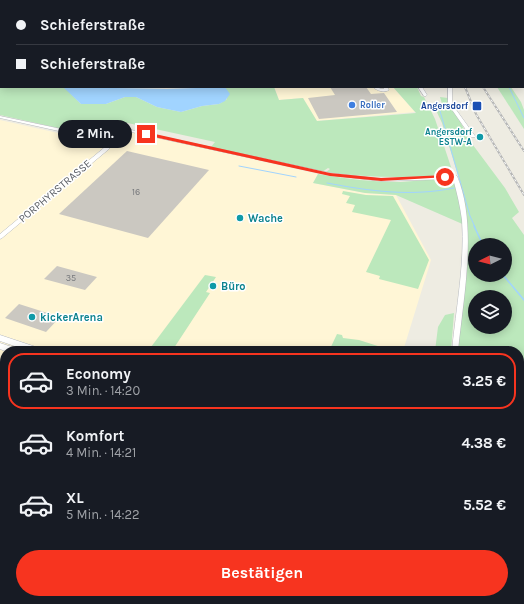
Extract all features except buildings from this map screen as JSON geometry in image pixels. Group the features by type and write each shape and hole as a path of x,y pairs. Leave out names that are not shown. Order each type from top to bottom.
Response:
{"main road":[{"path":"0,338 24,346"}],"street":[{"path":"377,88 382,91 387,90 386,88"},
{"path":"421,88 425,95"},
{"path":"450,88 450,104 473,136"},
{"path":"0,117 85,136 98,127 108,126 330,174 381,180 455,177 463,206 465,243 455,346"},
{"name":"PORPHYRSTRASSE","path":"0,237 107,148 109,144 105,140 85,136"}],"shaded area":[{"path":"274,88 394,88 415,112 316,121 303,98 279,100"},
{"path":"0,120 116,146 132,132 318,174 313,183 365,193 396,195 431,260 405,346 0,346"}],"green space":[{"path":"0,88 65,88 81,104 106,104 125,97 136,97 157,107 181,112 202,106 219,104 227,99 225,88 274,88 279,100 303,98 317,121 416,113 394,88 417,88 421,96 424,97 435,119 452,170 449,175 418,177 372,176 326,172 330,169 328,168 322,172 211,147 215,142 123,122 118,126 100,125 80,133 0,115"},
{"path":"498,88 512,88 521,102 524,110 524,129"},
{"path":"440,97 448,98 447,103 456,113 470,141 505,188 519,212 512,218 524,235 524,346 458,346 467,226 396,195 365,193 313,183 318,174 349,179 381,181 401,182 438,180 460,182 442,123 433,104 440,104 443,107"},
{"path":"343,191 366,195 393,196 429,260 418,289 379,279 380,276 366,272 391,220 352,212 355,205 346,203 350,196 342,194"},
{"path":"205,275 216,277 206,292 210,293 175,346 152,346"},
{"path":"454,313 451,346 436,346 438,327 445,315"},
{"path":"337,334 342,335 343,338 359,340 378,346 331,346"}],"water":[{"path":"64,88 226,88 230,94 225,101 219,104 202,106 181,112 157,107 136,97 125,97 106,104 81,104"}],"waterway":[{"path":"509,88 524,118"},
{"path":"438,104 470,216 475,227"},
{"path":"239,166 296,177"},
{"path":"327,183 390,192 422,192 454,188"},
{"path":"474,226 480,238"},
{"path":"509,282 524,300"}],"railway":[{"path":"465,88 476,114 524,195"},
{"path":"484,88 524,151"}],"place":[{"name":"Roller","path":"352,105"},
{"name":"Angersdorf","path":"477,106"},
{"name":"Angersdorf ESTW-A","path":"480,137"},
{"name":"Wache","path":"240,218"},
{"name":"Büro","path":"213,286"},
{"name":"kickerArena","path":"32,317"}],"route":[{"path":"146,134 312,171 356,178 402,180 445,177"}]}
